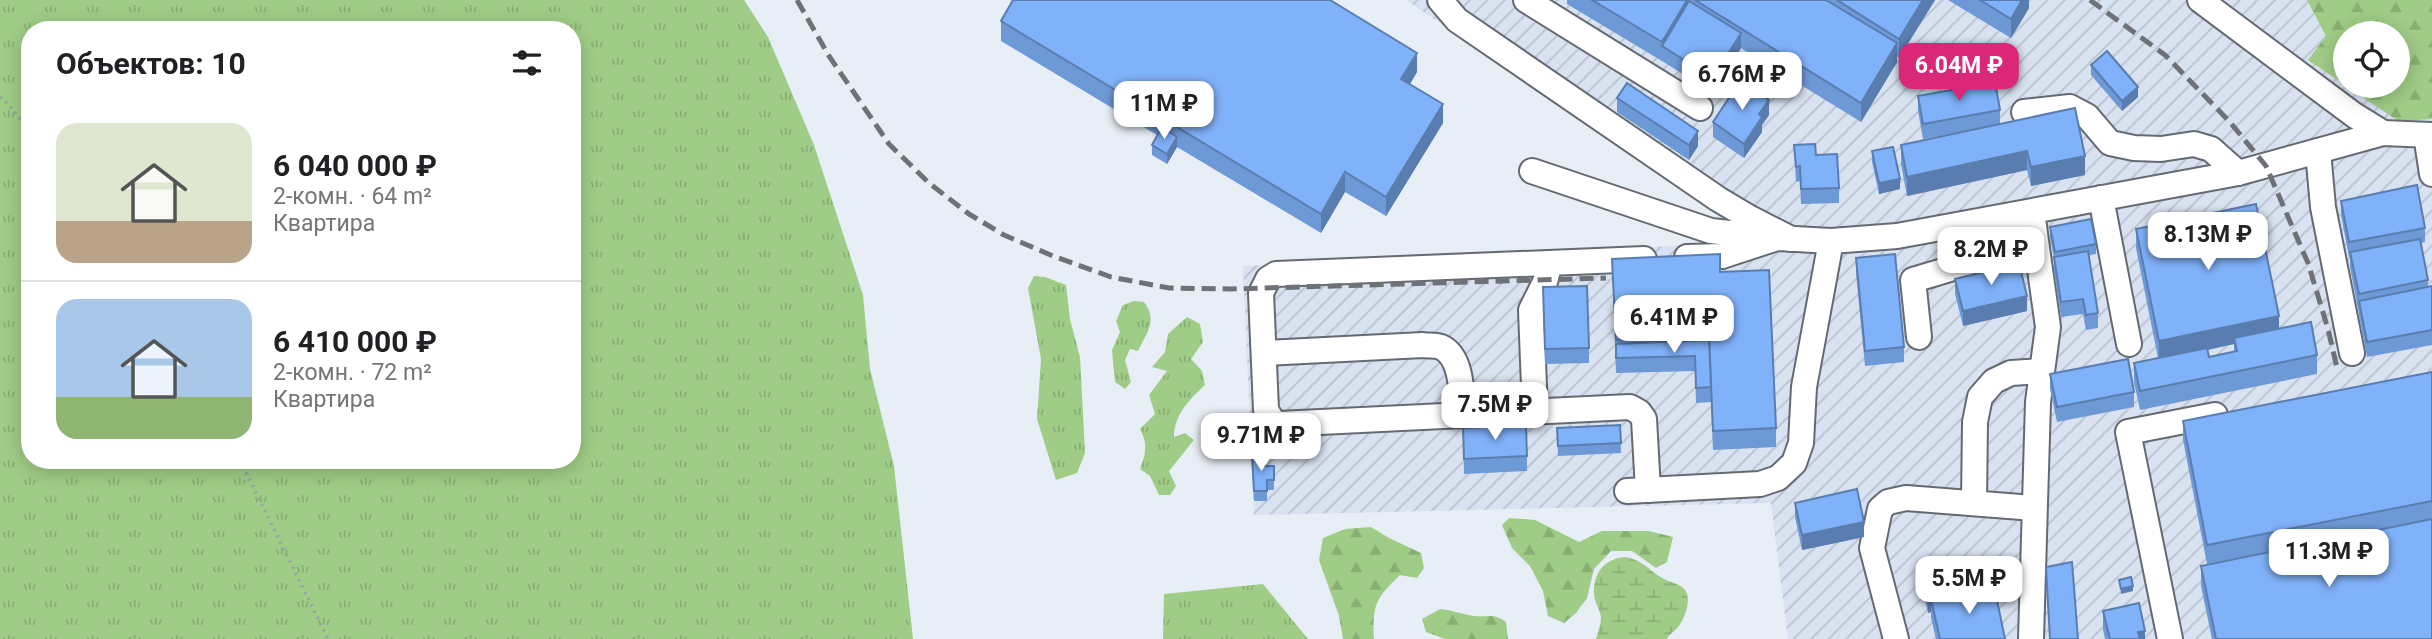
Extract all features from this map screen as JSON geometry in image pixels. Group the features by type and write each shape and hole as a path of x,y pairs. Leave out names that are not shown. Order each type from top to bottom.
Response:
{"lane":[{"path":"1440,0 1457,20 1718,199 1784,239"},
{"path":"1526,0 1700,108"},
{"path":"2200,0 2383,133"},
{"path":"2024,112 2070,107 2087,116 2110,143 2134,148 2161,149 2194,144 2211,149 2238,173"},
{"path":"1532,171 1711,231 1831,241 1897,236 2238,173 2383,133 2429,135 2432,174"},
{"path":"2318,151 2323,207 2352,353"},
{"path":"2101,198 2129,344"},
{"path":"1919,337 1913,280 2003,253 2032,212"},
{"path":"2031,639 2038,401 2048,327 2032,212"},
{"path":"1784,239 1721,256 1276,274 1268,279 1261,293 1268,417 1279,424 1630,407 1639,412 1646,429 1637,490 1760,484 1778,478 1794,463 1801,443 1804,387 1831,241"},
{"path":"1535,412 1531,310 1545,282 1550,263"},
{"path":"1264,353 1423,345 1440,347 1453,357 1464,415"},
{"path":"1974,503 1975,422 1980,397 1994,381 2011,373 2042,372"},
{"path":"2170,639 2128,432 2234,411"},
{"path":"1896,639 1872,548 1880,509 1888,502 1906,498 2034,508"}],"path":[{"path":"0,97 21,120"},
{"path":"244,469 328,639"}],"shaded area":[{"path":"1406,0 2432,0 2432,639 1788,639 1771,503 1254,515 1243,266 1713,244 1731,220"}],"green space":[{"path":"0,0 744,0 768,37 814,145 863,295 870,369 894,466 913,639 0,639"},
{"path":"2307,0 2432,0 2432,119 2398,121 2364,98 2410,98 2410,21 2333,21 2333,77 2308,60 2326,36"},
{"path":"1034,276 1066,285 1070,319 1080,357 1085,453 1077,473 1056,480 1037,419 1041,359 1028,288"},
{"path":"1134,301 1144,302 1151,321 1138,351 1130,349 1125,360 1131,382 1125,389 1115,382 1112,350 1120,332 1116,321 1123,305"},
{"path":"1187,317 1200,324 1203,342 1191,359 1202,371 1205,385 1188,402 1177,422 1174,437 1185,433 1194,440 1169,471 1176,486 1170,495 1159,495 1150,476 1140,469 1145,449 1140,429 1155,414 1149,395 1167,371 1152,367 1165,352 1168,334"},
{"path":"1509,518 1535,520 1579,542 1602,531 1649,531 1673,537 1667,562 1656,568 1632,551 1611,551 1594,569 1587,598 1564,623 1548,616 1543,591 1530,566 1512,548 1502,525"},
{"path":"1371,527 1421,553 1424,568 1417,578 1400,575 1381,596 1375,610 1374,639 1343,639 1339,616 1319,560 1323,538 1345,529"},
{"path":"1625,557 1640,562 1686,591 1686,613 1677,629 1667,639 1596,639 1601,617 1594,595 1595,580 1605,564"},
{"path":"1263,584 1308,639 1163,639 1164,594"},
{"path":"1440,609 1474,616 1497,617 1506,622 1508,639 1445,639 1426,632 1422,619"}],"building":[{"path":"1013,0 1330,0 1417,53 1401,79 1443,104 1386,197 1345,172 1321,214 1001,21"},
{"path":"1592,0 1687,0 1662,42"},
{"path":"1695,0 1826,0 1897,43 1861,103"},
{"path":"1837,0 1923,0 1899,39"},
{"path":"1980,0 2022,0 2011,19"},
{"path":"1689,1 1741,33 1713,78 1662,46"},
{"path":"2107,51 2138,87 2122,101 2091,65"},
{"path":"1741,80 1769,100 1759,114 1762,117 1744,144 1713,122"},
{"path":"1995,82 2000,110 1923,124 1918,96"},
{"path":"1627,83 1698,131 1689,145 1617,98"},
{"path":"2075,108 2085,156 2031,167 2027,151 1907,177 1901,145"},
{"path":"1162,127 1177,137 1167,154 1152,145"},
{"path":"1815,144 1816,155 1837,154 1839,188 1801,189 1800,166 1796,167 1794,145"},
{"path":"1893,147 1900,179 1879,183 1872,151"},
{"path":"2417,185 2425,228 2349,242 2341,201"},
{"path":"2256,204 2279,316 2159,341 2136,229"},
{"path":"2091,219 2096,244 2055,252 2050,227"},
{"path":"2420,239 2428,280 2359,294 2350,252"},
{"path":"2088,251 2098,313 2086,315 2083,299 2061,302 2054,257"},
{"path":"1720,254 1720,272 1769,270 1776,428 1713,431 1709,335 1616,340 1612,259"},
{"path":"1895,254 1904,347 1865,351 1856,258"},
{"path":"2019,263 2027,296 1963,311 1955,279"},
{"path":"1587,286 1589,348 1545,349 1543,287"},
{"path":"2432,286 2432,330 2367,342 2359,301"},
{"path":"2311,322 2317,355 2140,391 2134,363 2207,348 2209,357 2237,351 2234,338"},
{"path":"1709,340 1711,387 1696,388 1695,356 1616,358 1616,344"},
{"path":"2128,359 2134,392 2057,407 2050,374"},
{"path":"2432,372 2432,501 2207,545 2183,421"},
{"path":"1526,425 1527,456 1464,459 1463,428"},
{"path":"1620,425 1621,443 1558,446 1557,428"},
{"path":"1262,453 1262,466 1274,466 1274,480 1267,480 1267,491 1254,491 1252,454"},
{"path":"1857,489 1864,522 1802,535 1795,503"},
{"path":"2432,519 2432,639 2216,639 2201,566"},
{"path":"1974,562 1979,587 1928,598 1922,573"},
{"path":"2072,562 2078,639 2050,639 2046,567"},
{"path":"2131,577 2133,586 2121,589 2119,580"},
{"path":"1994,586 2005,639 1940,639 1931,599"},
{"path":"2139,603 2145,631 2138,632 2140,639 2110,639 2103,611"}],"railway":[{"path":"797,0 829,56 889,144 929,183 969,214 1004,235 1111,277 1169,288 1231,289 1606,278"},
{"path":"2090,0 2165,55 2229,121 2266,166 2308,263 2337,368"}]}
